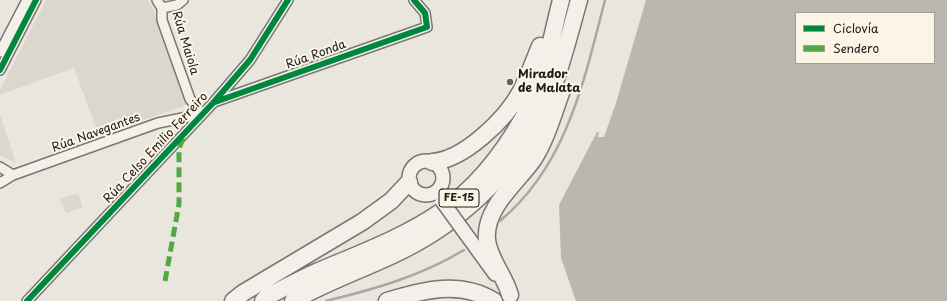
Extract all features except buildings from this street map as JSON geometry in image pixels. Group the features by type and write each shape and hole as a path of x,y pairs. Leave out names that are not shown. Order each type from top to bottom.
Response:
{"highway":[{"name":"FE-15","path":"293,301 317,288 403,250 430,235 465,210 484,193 516,156 550,97 565,52 579,0"},
{"path":"512,298 507,284 490,254 487,238 488,226 491,214 533,159 550,125 576,42 584,0"},
{"name":"FE-15","path":"263,301 268,296 312,274 374,248 415,228 443,211 472,185 492,164 524,118 537,88 561,3"},
{"path":"432,162 449,158 460,152 487,132 500,120 520,92 561,3"},
{"path":"233,301 243,293 362,222 392,201 409,182"},
{"path":"387,301 423,291 446,288 472,291 494,301"}],"main road":[{"path":"439,196 420,194 411,187 409,182 410,172 416,163 421,161 432,162 440,168 443,178 439,188 439,196 512,298"}],"street":[{"path":"0,52 27,0"},
{"path":"0,70 36,0"},
{"path":"159,4 177,5 183,0"},
{"name":"Rúa Celso Emilio Ferreiro","path":"27,301 213,103 250,60 288,0"},
{"name":"Rúa Ronda","path":"213,103 427,27 425,13 414,0"},
{"name":"Rúa Maiola","path":"159,4 162,20 190,98 202,114"},
{"name":"Rúa Navegantes","path":"0,183 13,175 158,123 202,114"},
{"path":"0,167 13,175"}],"shaded area":[{"path":"46,0 148,0 153,8 93,30 103,57 0,95 0,90"},
{"path":"646,0 947,0 947,301 576,301 561,258 559,205 597,132 599,132 598,137 604,137 616,103"},
{"path":"153,8 189,104 99,136 74,68 103,57 93,30"},
{"path":"0,115 16,163 0,155"},
{"path":"78,193 83,207 66,213 60,199"}],"railway":[{"path":"500,221 523,199 542,174 557,148 570,120 580,91 605,0"},
{"path":"326,301 397,281 431,267 464,250"}],"marked path":[{"path":"165,281 179,204 179,149 183,138"}],"cycle path":[{"path":"0,70 36,0"},
{"path":"27,301 213,103 250,60 288,0"},
{"path":"215,102 427,27 425,13 414,0"}],"place":[{"name":"Mirador de Malata","path":"510,82"}]}
